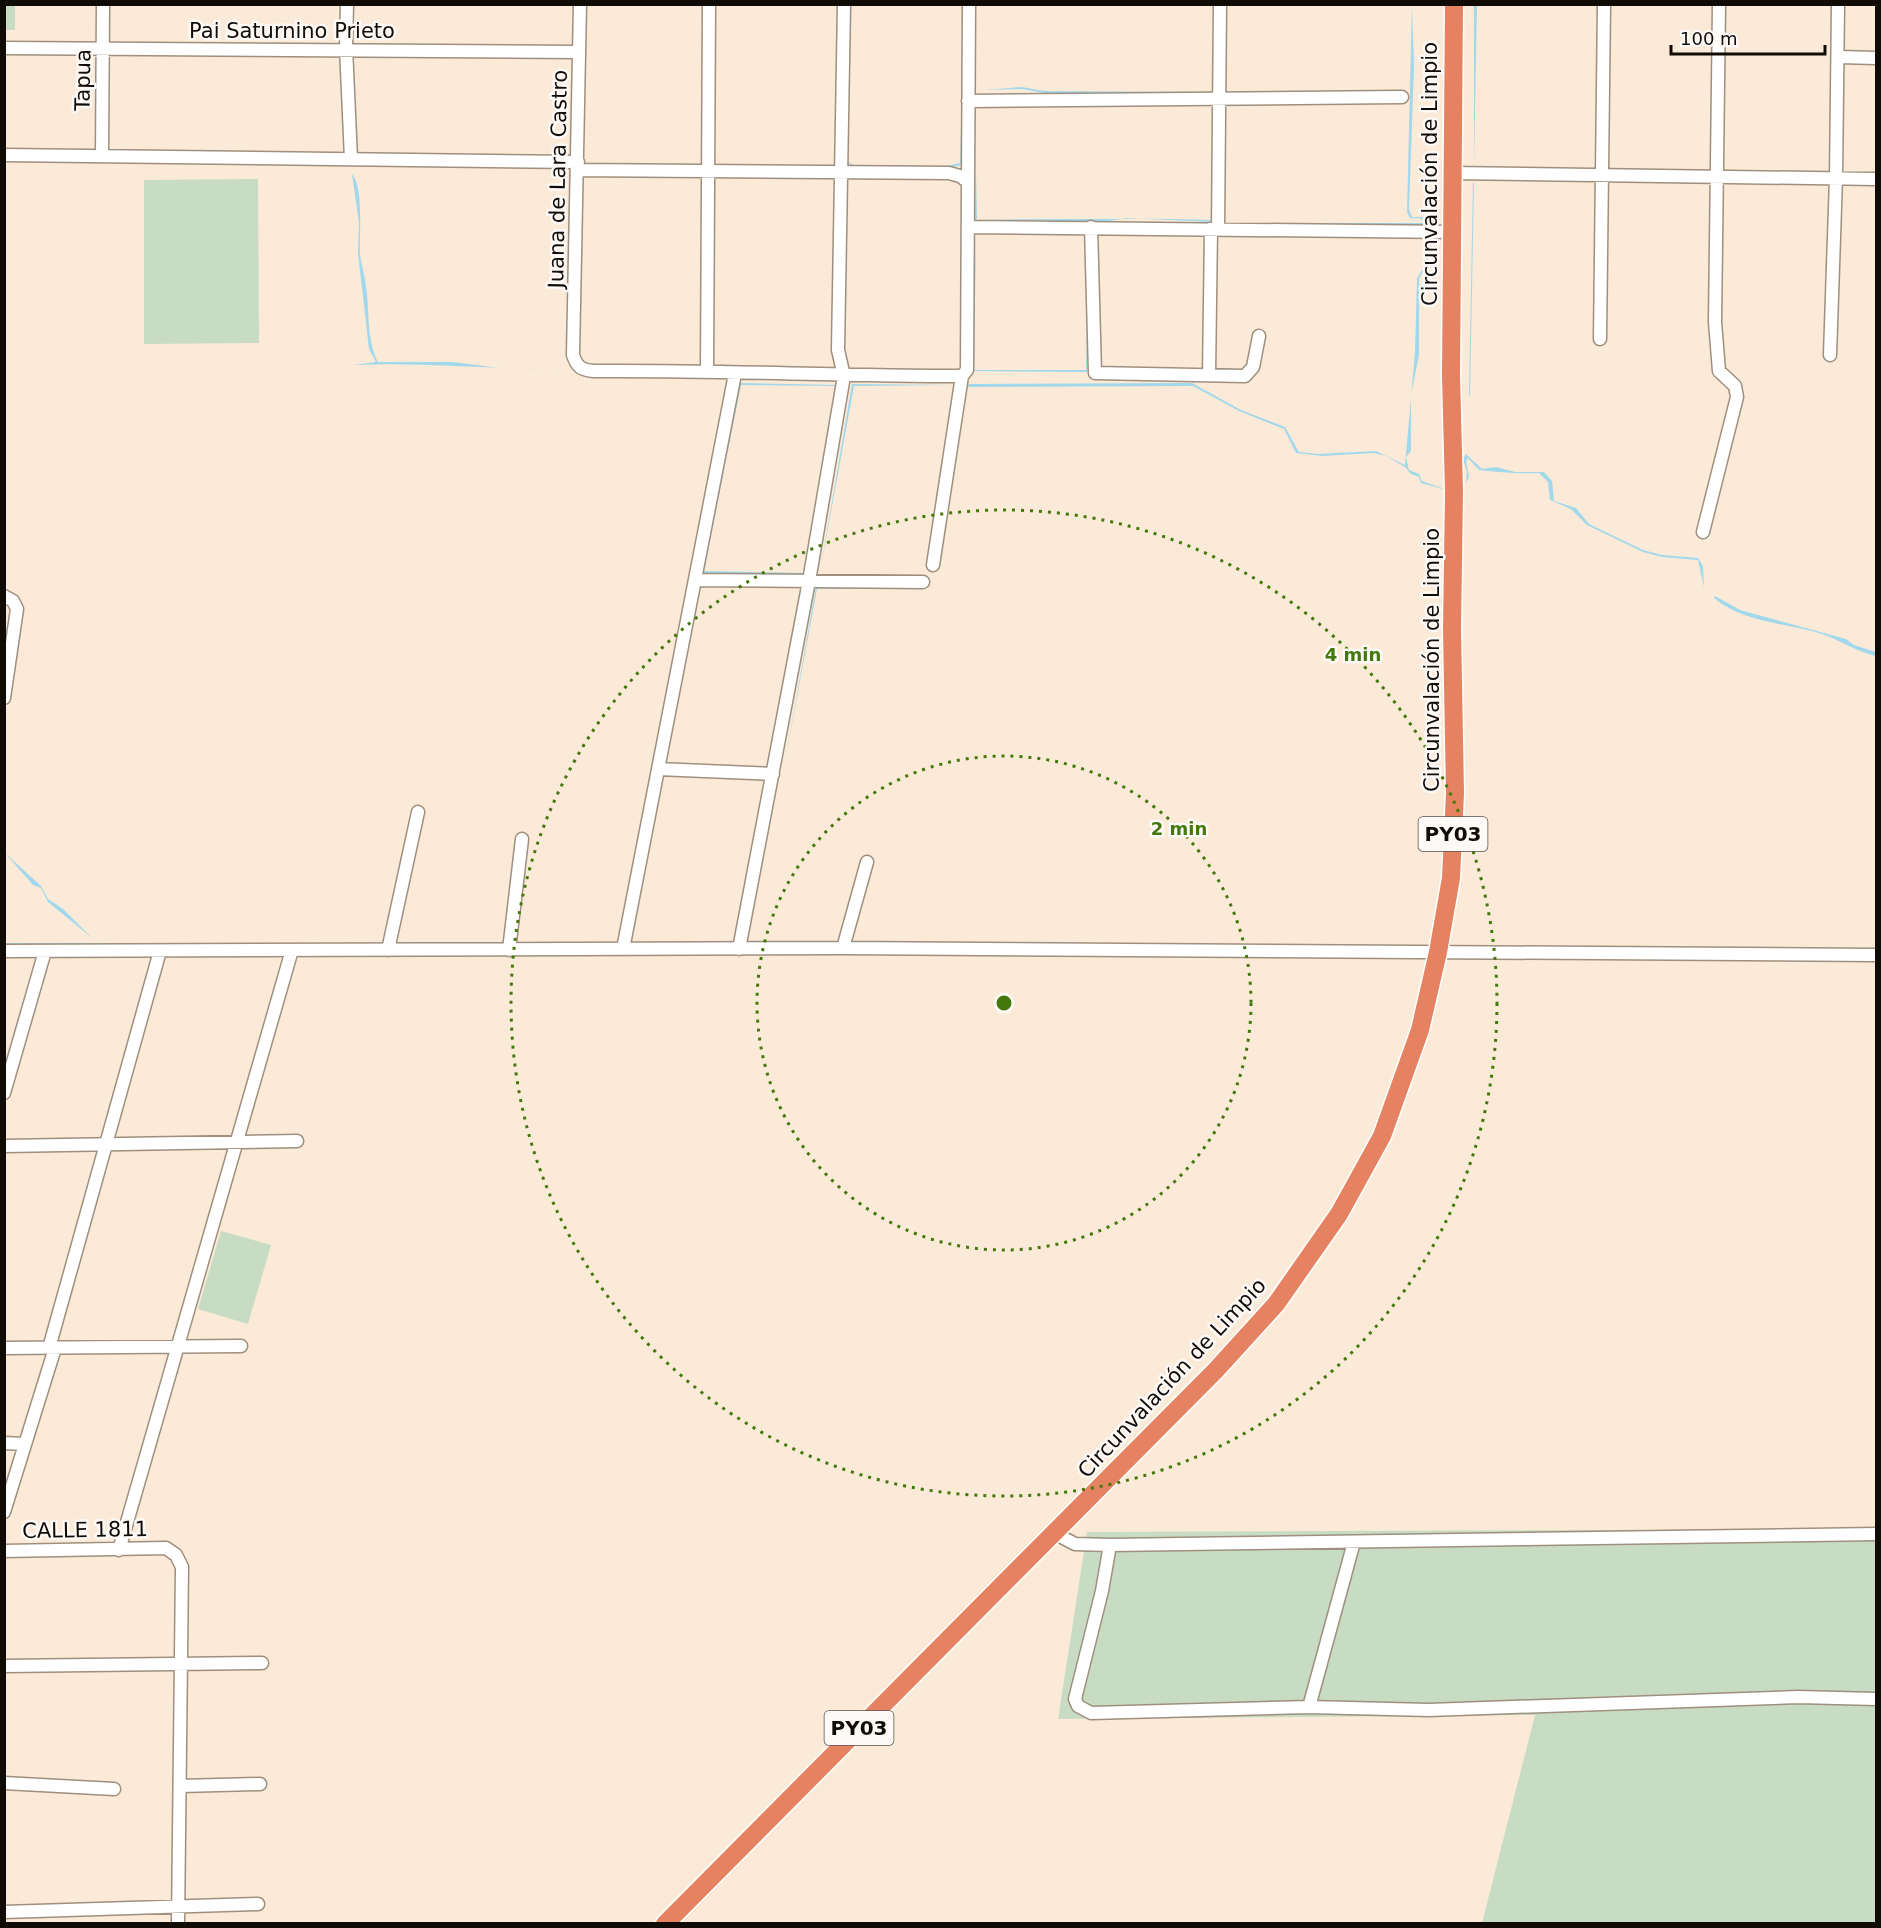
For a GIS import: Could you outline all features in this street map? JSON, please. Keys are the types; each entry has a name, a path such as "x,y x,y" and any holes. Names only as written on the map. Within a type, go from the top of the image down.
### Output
{"highway":[{"name":"Circunvalación de Limpio","path":"665,1923 1216,1370 1276,1305 1339,1214 1382,1136 1420,1030 1438,952 1451,878 1455,793 1452,628 1454,492 1451,375 1454,232 1451,172 1454,4"}],"street":[{"name":"Tapua","path":"102,156 103,4"},
{"path":"347,4 346,51 351,159"},
{"name":"Juana de Lara Castro","path":"580,4 573,355 576,365 584,370 707,370"},
{"path":"709,4 707,370 735,374 962,376"},
{"path":"739,949 809,581 844,376 838,350 844,4"},
{"path":"933,565 962,376 967,370 969,4"},
{"path":"1209,375 1220,4"},
{"path":"1600,339 1604,4"},
{"path":"1703,532 1737,397 1735,386 1719,371 1716,345 1719,4"},
{"path":"1830,355 1839,57 1838,4"},
{"name":"Pai Saturnino Prieto","path":"4,48 579,52"},
{"path":"1839,57 1876,58"},
{"path":"968,101 1402,97"},
{"path":"4,155 351,159 709,171 949,173 960,176 968,182"},
{"path":"1451,172 1876,179"},
{"path":"968,227 1454,232"},
{"path":"1092,227 1095,374 1248,375 1253,367 1259,336"},
{"path":"623,949 735,374"},
{"path":"695,580 923,582"},
{"path":"4,596 13,601 17,609 4,698"},
{"path":"658,769 773,774"},
{"path":"388,950 418,812"},
{"path":"509,950 522,839"},
{"path":"843,948 867,862"},
{"path":"4,951 843,948 1876,956"},
{"path":"119,1550 292,950"},
{"path":"4,1093 45,951"},
{"path":"4,1512 52,1348 160,951"},
{"path":"4,1146 297,1141"},
{"path":"4,1348 241,1346"},
{"path":"4,1443 25,1444"},
{"path":"1054,1533 1075,1544 1110,1545 1876,1534"},
{"path":"1309,1707 1354,1542"},
{"path":"1110,1545 1102,1590 1075,1699 1078,1706 1091,1713 1309,1707 1429,1710 1798,1697 1876,1699"},
{"name":"CALLE 1811","path":"4,1551 166,1548 177,1555 182,1567 179,1664"},
{"path":"4,1666 262,1663"},
{"path":"178,1923 179,1664"},
{"path":"4,1783 114,1789"},
{"path":"180,1786 260,1784"},
{"path":"4,1912 258,1904"}],"green space":[{"path":"5,4 15,5 15,30 5,30"},
{"path":"258,179 259,343 144,344 144,180"},
{"path":"221,1231 271,1245 248,1324 198,1309"},
{"path":"1876,1529 1876,1923 1482,1923 1535,1715 1058,1719 1087,1532"}],"water":[{"path":"1477,4 1474,169 1474,5"},
{"path":"964,5 962,165 953,167 852,166 847,161 854,165 947,166 960,163"},
{"path":"1412,5 1414,65 1409,210 1412,217 1424,217 1426,225 1224,223 1424,223 1420,218 1410,218 1407,212"},
{"path":"1022,87 1044,91 1212,92 1044,93 1022,89 985,90"},
{"path":"1213,159 1212,222 1142,219 1211,220"},
{"path":"352,174 356,180 360,200 360,254 367,296 370,335 378,362 453,362 497,368 406,364 353,365 376,362 369,349 358,253 359,223"},
{"path":"976,175 977,219 1123,219 1103,222 975,219"},
{"path":"1474,183 1470,396 1469,395"},
{"path":"976,234 974,370 1086,370 1088,235 1087,372 972,371"},
{"path":"1428,240 1428,264 1419,278 1419,355 1411,393 1415,352 1417,278 1426,264 1425,241"},
{"path":"740,383 841,385 805,575 703,573","holes":["741,385 839,386 804,573 704,571"]},
{"path":"1192,383 1241,410 1285,427 1299,452 1318,454 1376,451 1405,465 1411,397 1411,451 1406,457 1409,470 1419,474 1422,481 1447,490 1421,483 1419,477 1411,474 1405,467 1386,456 1374,453 1322,456 1296,453 1284,429 1239,411 1193,386 968,387 969,384"},
{"path":"852,384 954,385 854,386 820,572"},
{"path":"1466,454 1482,469 1496,467 1515,472 1544,472 1552,481 1554,501 1576,508 1589,524 1643,550 1662,555 1698,558 1703,566 1704,587 1698,560 1662,557 1643,552 1587,525 1571,509 1550,500 1548,482 1539,473 1516,473 1479,470 1468,458 1466,461 1469,477 1466,483 1467,472 1463,459"},
{"path":"816,587 915,588 817,589 784,767"},
{"path":"1715,596 1740,610 1846,639 1854,645 1876,652 1876,656 1825,635 1752,618 1726,606 1714,598"},
{"path":"5,853 41,886 48,899 63,909 92,938 48,902 41,888 33,885"},
{"path":"5,943 367,943 367,944 5,945"}]}
